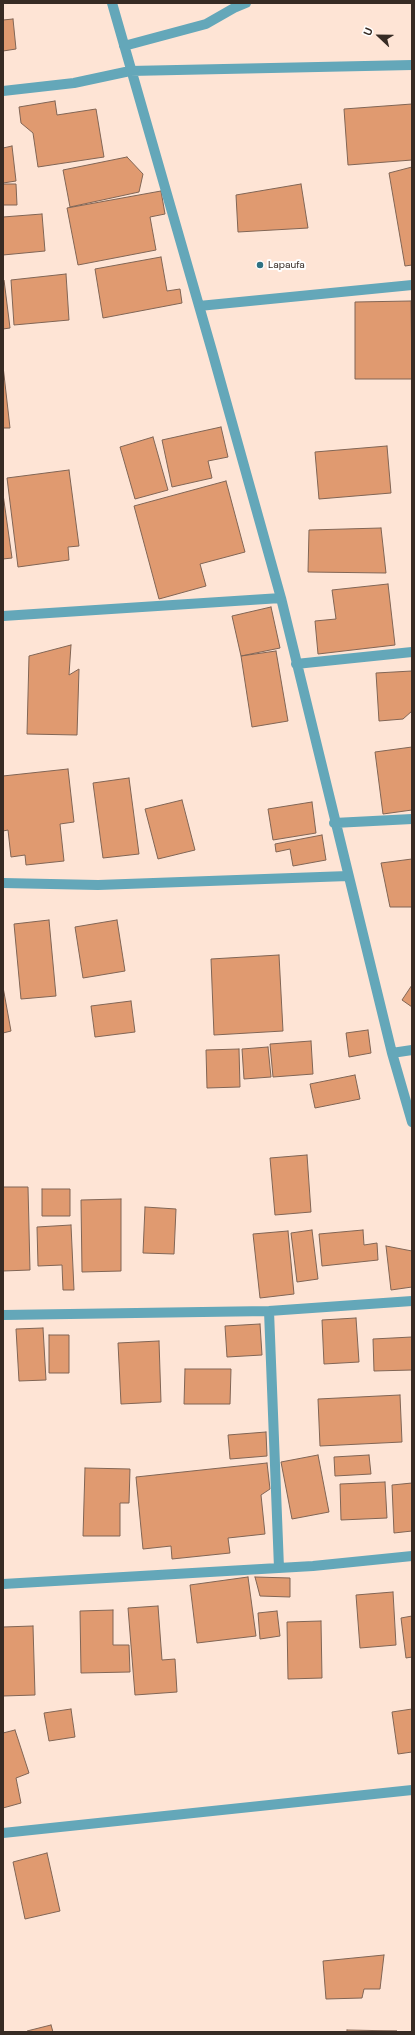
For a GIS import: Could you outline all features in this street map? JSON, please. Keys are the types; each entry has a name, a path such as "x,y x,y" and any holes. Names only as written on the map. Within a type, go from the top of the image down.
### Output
{"street":[{"path":"112,3 130,71 199,306 281,598 334,823 392,1053 412,1122"},
{"path":"124,46 206,24 246,3"},
{"path":"3,92 74,83 130,71 412,65"},
{"path":"199,306 412,285"},
{"path":"3,616 281,598"},
{"path":"296,664 412,652"},
{"path":"334,823 412,819"},
{"path":"3,883 98,885 348,876"},
{"path":"392,1053 412,1050"},
{"path":"3,1315 269,1311 412,1301"},
{"path":"269,1311 279,1568"},
{"path":"3,1584 279,1568 412,1556"},
{"path":"3,1833 412,1790"}],"building":[{"path":"13,19 16,49 3,51 3,20"},
{"path":"55,101 57,115 96,109 104,157 38,167 33,133 21,123 19,107"},
{"path":"412,104 412,160 348,165 344,109"},
{"path":"12,146 16,181 3,183 3,148"},
{"path":"127,157 143,174 139,192 70,207 63,170"},
{"path":"412,167 412,265 405,266 389,173"},
{"path":"3,184 16,184 17,205 3,205"},
{"path":"301,184 308,228 238,232 236,195"},
{"path":"161,191 165,214 150,217 156,250 78,265 67,208"},
{"path":"42,214 45,251 3,255 3,217"},
{"path":"161,257 167,291 180,289 182,303 103,318 95,269"},
{"path":"66,274 69,320 14,325 11,280"},
{"path":"3,280 10,328 3,329"},
{"path":"411,301 412,379 355,379 355,302"},
{"path":"3,366 10,428 3,428"},
{"path":"221,427 228,457 208,461 212,478 172,487 162,440"},
{"path":"153,437 168,490 135,499 120,447"},
{"path":"387,446 391,493 319,499 315,452"},
{"path":"69,470 79,546 68,547 69,560 18,567 7,478"},
{"path":"226,481 245,552 200,564 206,586 159,599 134,506"},
{"path":"3,494 12,558 3,559"},
{"path":"381,528 386,573 308,572 309,530"},
{"path":"388,584 395,645 318,654 315,621 336,619 332,590"},
{"path":"271,607 280,648 241,656 232,616"},
{"path":"71,645 69,675 79,669 77,735 27,734 29,656"},
{"path":"276,651 288,721 252,727 241,656"},
{"path":"412,671 412,711 403,719 379,721 376,673"},
{"path":"412,747 412,810 383,814 375,752"},
{"path":"68,769 74,822 60,824 64,861 26,865 25,855 11,857 8,830 3,831 3,776"},
{"path":"129,778 139,854 103,858 93,783"},
{"path":"182,800 195,850 158,859 145,809"},
{"path":"312,802 316,833 273,840 268,809"},
{"path":"322,835 326,860 293,866 290,849 276,852 275,844"},
{"path":"412,859 412,907 390,907 381,863"},
{"path":"49,920 56,996 21,999 14,924"},
{"path":"117,920 125,971 83,978 75,927"},
{"path":"279,955 283,1031 214,1035 211,959"},
{"path":"412,985 412,1007 402,1000"},
{"path":"3,987 11,1031 3,1033"},
{"path":"131,1001 135,1032 95,1037 91,1006"},
{"path":"368,1030 371,1053 349,1057 346,1033"},
{"path":"311,1041 313,1074 273,1077 270,1044"},
{"path":"268,1047 271,1077 244,1079 242,1049"},
{"path":"239,1049 240,1087 207,1088 206,1050"},
{"path":"355,1075 360,1099 315,1108 310,1084"},
{"path":"307,1155 311,1212 275,1215 270,1158"},
{"path":"3,1187 28,1187 30,1270 3,1271"},
{"path":"42,1189 70,1189 70,1216 42,1216"},
{"path":"121,1199 121,1271 82,1272 81,1200"},
{"path":"145,1207 176,1209 174,1254 143,1253"},
{"path":"71,1225 74,1290 63,1290 62,1265 38,1266 37,1227"},
{"path":"312,1230 318,1279 297,1282 291,1233"},
{"path":"363,1230 364,1245 377,1243 378,1260 322,1266 319,1234"},
{"path":"288,1231 294,1294 260,1298 253,1234"},
{"path":"386,1246 412,1251 412,1287 391,1290"},
{"path":"356,1318 359,1362 324,1364 322,1320"},
{"path":"260,1324 262,1355 227,1357 225,1326"},
{"path":"43,1328 46,1380 19,1381 16,1329"},
{"path":"49,1335 69,1335 69,1373 49,1373"},
{"path":"412,1337 412,1370 374,1371 373,1339"},
{"path":"159,1341 161,1402 121,1404 118,1343"},
{"path":"185,1369 231,1369 230,1404 184,1404"},
{"path":"400,1395 402,1442 320,1446 318,1399"},
{"path":"266,1432 267,1456 230,1459 228,1435"},
{"path":"318,1455 329,1512 292,1519 281,1462"},
{"path":"369,1455 371,1474 335,1476 334,1457"},
{"path":"267,1463 270,1489 261,1495 265,1534 228,1538 230,1553 172,1559 171,1546 143,1549 136,1477"},
{"path":"85,1468 130,1469 129,1503 120,1503 120,1536 83,1536"},
{"path":"385,1482 387,1518 341,1520 340,1484"},
{"path":"412,1483 412,1531 394,1533 392,1485"},
{"path":"248,1577 256,1636 197,1643 190,1585"},
{"path":"255,1577 290,1578 290,1597 260,1596"},
{"path":"393,1592 396,1645 360,1648 356,1595"},
{"path":"158,1606 162,1660 175,1659 177,1692 135,1695 128,1608"},
{"path":"113,1610 113,1645 129,1645 130,1672 81,1673 80,1611"},
{"path":"277,1611 280,1636 260,1639 258,1613"},
{"path":"412,1616 412,1657 406,1658 401,1618"},
{"path":"321,1621 322,1678 288,1679 287,1622"},
{"path":"33,1626 35,1695 3,1696 3,1627"},
{"path":"71,1709 75,1737 49,1741 44,1713"},
{"path":"412,1709 412,1752 398,1754 392,1712"},
{"path":"15,1730 29,1773 16,1778 21,1803 3,1808 3,1733"},
{"path":"47,1853 60,1911 25,1919 13,1862"},
{"path":"384,1955 380,1989 364,1989 362,1998 326,1999 323,1961"},
{"path":"51,2025 53,2032 27,2031"},
{"path":"347,2030 397,2031 347,2032"}],"place":[{"name":"Lapaufa","path":"260,265"}]}
